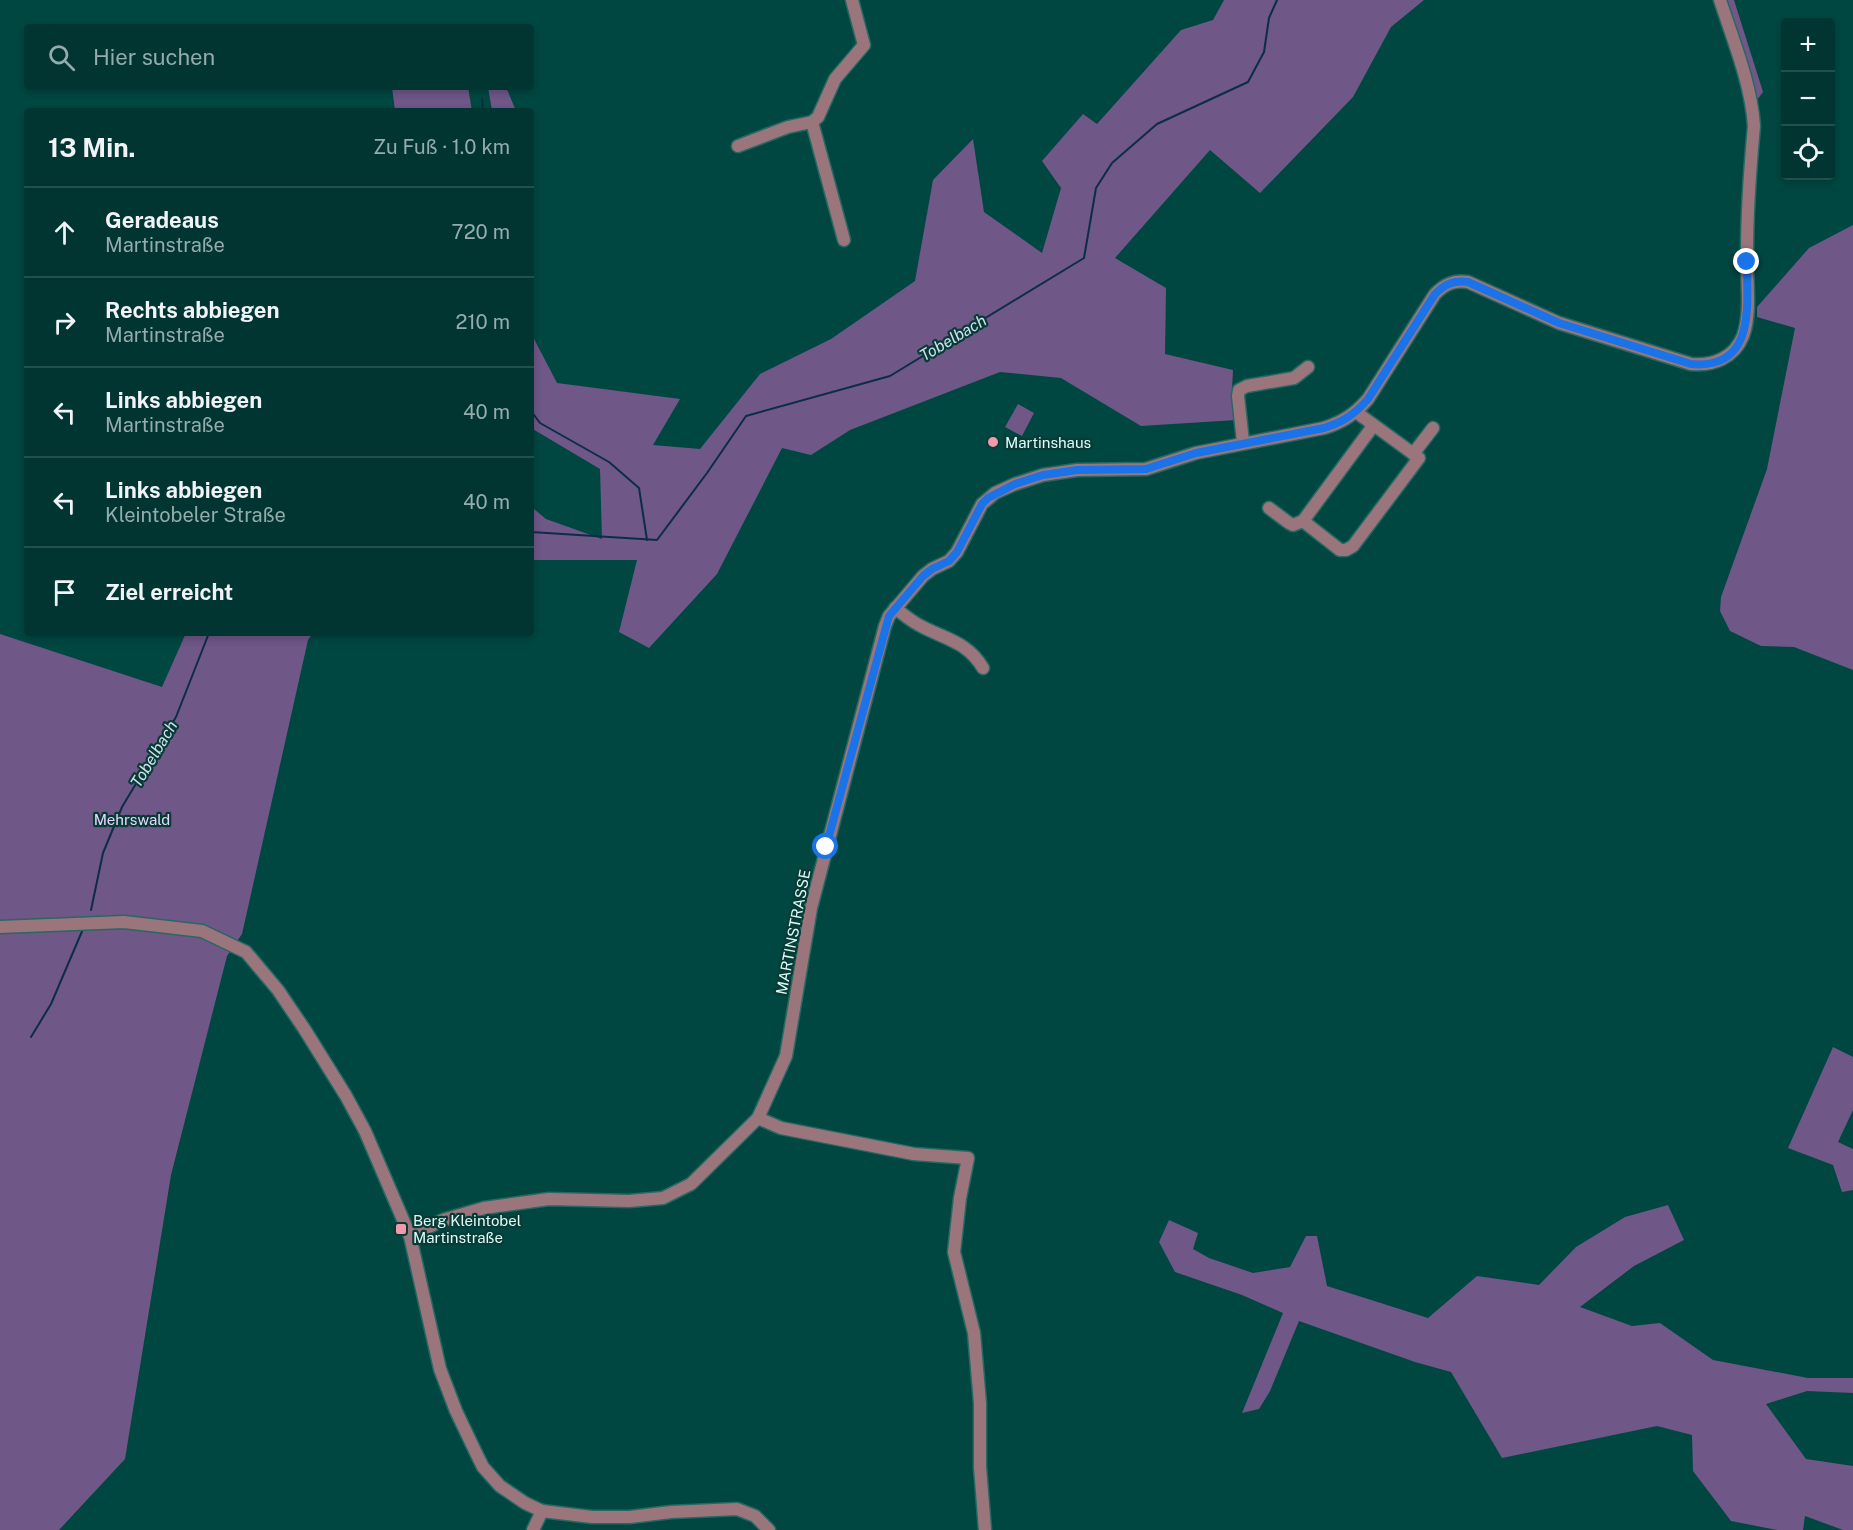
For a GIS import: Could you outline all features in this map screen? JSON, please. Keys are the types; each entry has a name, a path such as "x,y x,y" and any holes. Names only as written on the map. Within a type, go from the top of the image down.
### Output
{"street":[{"path":"738,146 788,127 812,122 818,117 835,79 864,45 852,0"},
{"name":"MARTINSTRASSE","path":"410,1236 443,1220 484,1208 549,1199 629,1201 663,1198 691,1184 758,1118 786,1056 811,908 885,626 889,616 927,572 949,561 957,552 982,504 995,493 1043,475 1077,470 1146,469 1196,453 1340,423 1356,412 1368,399 1435,294 1455,281 1468,282 1559,323 1691,364 1703,365 1726,358 1738,346 1747,319 1747,218 1754,126 1753,112 1720,0"},
{"path":"812,122 843,240"},
{"path":"1243,442 1239,390 1247,386 1294,378 1308,367"},
{"path":"1303,522 1340,550 1346,550 1353,546 1419,458 1356,412"},
{"path":"1269,508 1293,525 1303,522 1373,426"},
{"path":"1413,454 1433,428"},
{"path":"896,608 918,625 952,639 971,652 983,668"},
{"path":"0,927 124,922 202,931 246,952 278,990 346,1096 365,1131 410,1236 440,1369 483,1467 500,1486 525,1503 542,1511 592,1517 630,1517 671,1512 737,1509 755,1516 769,1530"},
{"path":"758,1118 781,1128 903,1151 968,1158 960,1198 954,1252 974,1333 980,1403 980,1467 985,1530"},
{"path":"533,1530 542,1511"}],"green space":[{"path":"1224,0 1424,0 1391,27 1353,97 1260,193 1210,150 1115,258 1166,288 1165,354 1233,370 1232,388 1236,420 1141,426 1061,378 1000,372 850,430 811,455 782,448 717,574 649,648 619,632 637,560 534,560 534,509 546,519 602,539 600,469 534,430 534,339 557,383 680,399 653,445 700,449 760,374 831,339 915,281 933,180 973,139 984,212 1042,253 1061,188 1042,161 1083,114 1097,124 1181,30 1213,20"},
{"path":"1726,0 1734,0 1763,92 1757,100"},
{"path":"392,90 468,90 472,108 395,108"},
{"path":"488,90 507,90 515,108 492,108"},
{"path":"1853,225 1853,670 1794,647 1761,646 1730,631 1720,611 1721,597 1767,469 1795,328 1757,317 1757,307 1809,248"},
{"path":"1018,404 1034,413 1022,436 1005,427"},
{"name":"Mehrswald","path":"0,634 162,687 185,636 311,636 308,640 242,934 227,956 171,1175 125,1459 59,1530 0,1530"},
{"path":"1833,1047 1853,1057 1853,1110 1838,1142 1853,1149 1853,1190 1842,1192 1833,1165 1788,1148"},
{"path":"1668,1205 1684,1240 1634,1266 1580,1307 1632,1326 1660,1323 1713,1360 1808,1378 1853,1378 1853,1393 1807,1391 1766,1404 1806,1459 1853,1466 1853,1530 1843,1530 1805,1516 1803,1530 1777,1530 1731,1521 1693,1471 1692,1435 1657,1426 1502,1458 1451,1372 1415,1362 1299,1321 1270,1391 1259,1409 1242,1413 1283,1313 1242,1295 1175,1272 1159,1242 1169,1220 1198,1233 1193,1249 1209,1258 1253,1273 1290,1267 1306,1236 1317,1236 1327,1286 1428,1318 1477,1276 1539,1285 1576,1247 1625,1217"}],"waterway":[{"name":"Tobelbach","path":"534,532 657,540 746,416 890,376 1084,258 1096,188 1112,163 1157,124 1248,82 1264,52 1269,18 1277,0"},
{"path":"482,99 483,108"},
{"path":"534,415 540,423 609,462 639,488 647,540"},
{"name":"Tobelbach","path":"91,910 103,853 122,807 176,717 208,636"},
{"name":"Tobelbach","path":"31,1037 51,1004 83,929"}],"place":[{"name":"Martinshaus","path":"993,442"},
{"name":"Berg Kleintobel Martinstraße","path":"401,1229"}],"route":[{"path":"826,847 889,616 923,576 949,561 957,552 982,504 995,493 1043,475 1077,470 1146,469 1196,453 1340,423 1356,412 1368,399 1435,294 1455,281 1468,282 1559,323 1691,364 1714,363 1726,358 1738,346 1743,336 1747,319 1747,262"}]}
